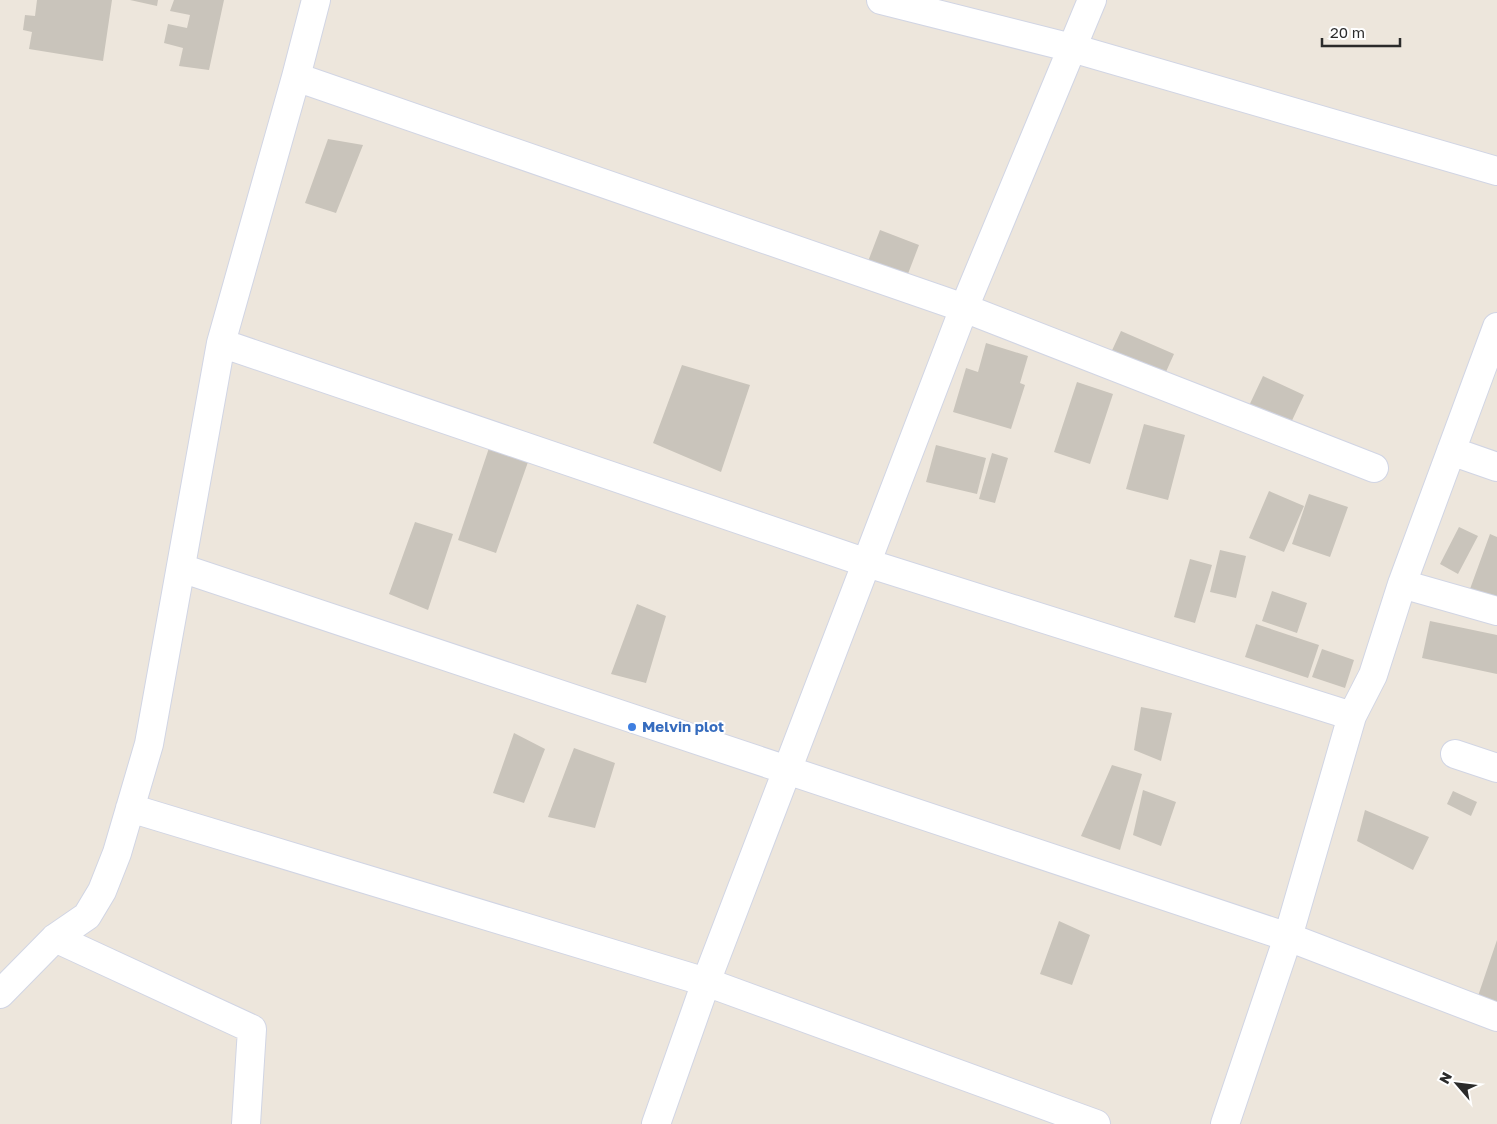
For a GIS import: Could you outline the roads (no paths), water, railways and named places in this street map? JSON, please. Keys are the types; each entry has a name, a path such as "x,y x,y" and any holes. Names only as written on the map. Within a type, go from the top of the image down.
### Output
{"street":[{"path":"0,994 55,938 87,916 102,891 116,853 149,744 221,343 316,0"},
{"path":"881,0 1072,48 1497,171"},
{"path":"656,1124 706,982 964,308 1092,0"},
{"path":"296,76 964,308 1374,468"},
{"path":"1225,1124 1288,937 1352,716 1373,675 1402,584 1497,327"},
{"path":"221,343 867,563 1352,716"},
{"path":"1451,450 1497,467"},
{"path":"181,568 1288,937 1497,1017"},
{"path":"1402,584 1497,611"},
{"path":"1455,754 1497,768"},
{"path":"130,808 706,982 1096,1124"},
{"path":"55,938 252,1029 246,1124"}],"place":[{"name":"Melvin plot","path":"632,727"}]}
